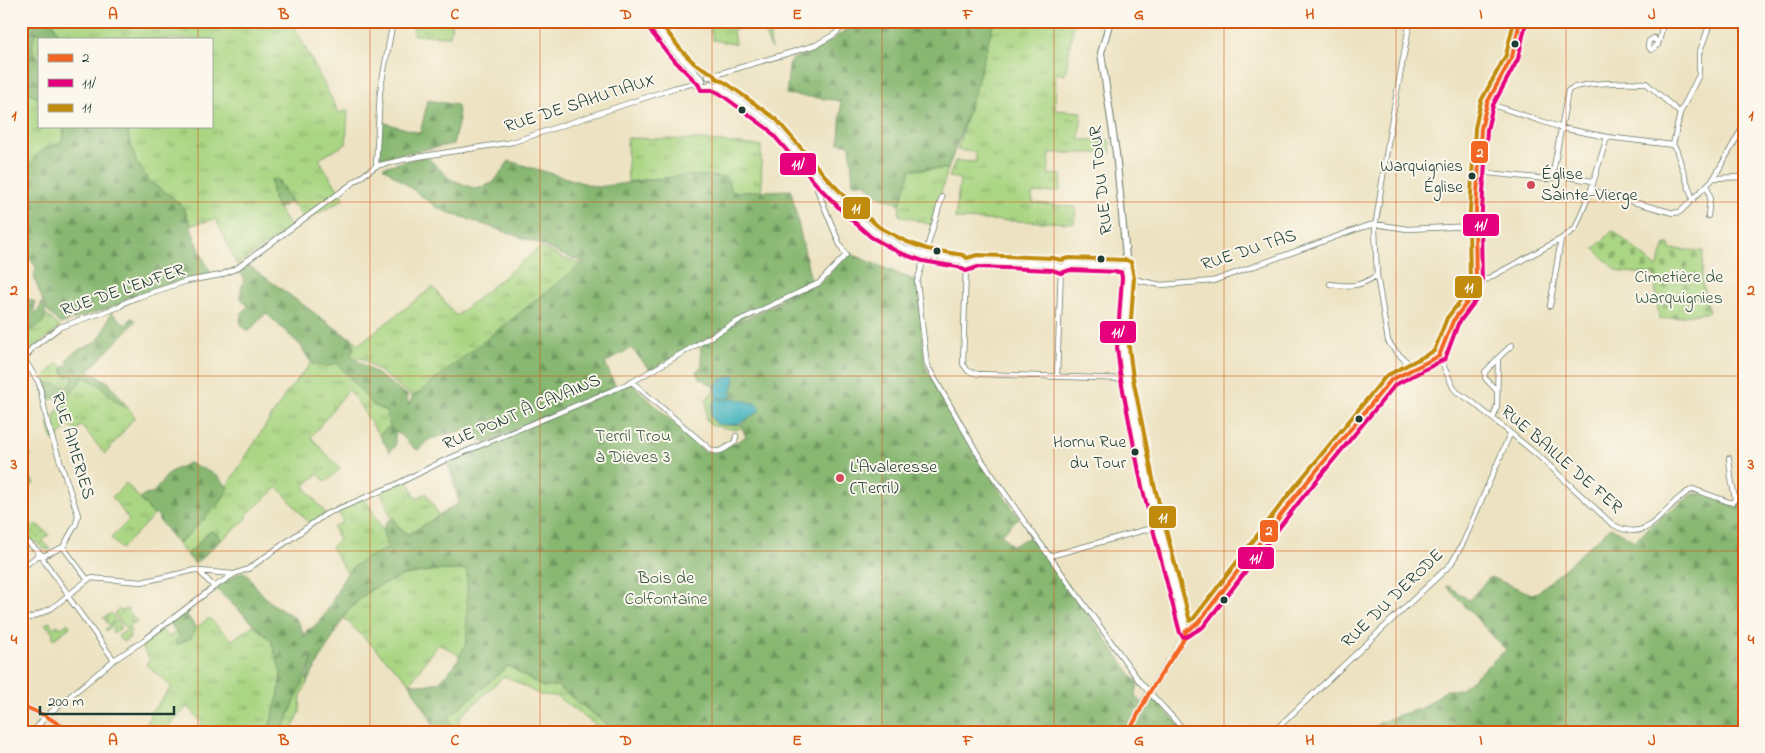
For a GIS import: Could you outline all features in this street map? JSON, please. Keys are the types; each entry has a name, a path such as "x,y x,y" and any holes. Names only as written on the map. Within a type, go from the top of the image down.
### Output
{"street":[{"path":"376,166 380,92 393,21"},
{"path":"651,21 675,52 696,72 772,124 821,181 849,210 875,232 896,244 925,255 961,262 966,265"},
{"path":"707,81 816,45 835,34 848,21"},
{"name":"RUE DU TOUR","path":"1110,21 1101,53 1116,153 1128,278 1124,347 1127,379 1148,485 1186,631"},
{"path":"1410,21 1375,226 1377,275 1388,341 1396,352 1414,368"},
{"path":"1129,732 1149,693 1184,639 1186,631 1198,622 1294,498 1391,380 1439,356 1453,321 1471,297 1476,285 1475,226 1481,129 1488,103 1512,57 1520,21"},
{"path":"1658,44 1663,21"},
{"path":"1693,200 1673,145 1680,113 1699,75 1699,54 1709,26"},
{"path":"693,84 696,72"},
{"path":"719,76 723,89"},
{"name":"RUE DE SAHUTIAUX","path":"376,166 411,158 513,142 674,88 693,84 697,87 707,81"},
{"path":"1552,178 1570,88 1608,83 1646,83 1680,113"},
{"path":"1488,103 1562,128 1607,137 1673,145"},
{"path":"1591,190 1673,213 1680,212 1714,178 1744,125"},
{"path":"1476,285 1561,239 1575,229 1591,190 1607,137"},
{"name":"RUE DE L'ENFER","path":"23,362 32,348 66,324 119,307 138,297 187,281 215,277 237,268 376,166"},
{"path":"1478,172 1552,178 1561,176 1593,181"},
{"path":"1714,178 1744,177"},
{"name":"RUE PONT À CAVAINS","path":"33,732 46,716 114,660 150,636 214,587 234,574 248,569 326,514 395,486 447,459 632,382 757,311 819,283 846,255 817,189 821,181"},
{"path":"1706,186 1710,197 1708,216"},
{"path":"942,197 917,282 927,365 979,456 1149,693 1186,732"},
{"path":"1375,226 1407,229 1475,226"},
{"name":"RUE DU TAS","path":"1128,278 1161,285 1213,281 1363,227 1375,226"},
{"path":"1550,306 1561,239"},
{"path":"966,265 977,261 1053,264 1061,267 1069,264 1126,266"},
{"path":"966,265 964,368 972,374 1127,379"},
{"path":"1057,377 1061,267"},
{"path":"1330,284 1354,286 1368,282 1377,275"},
{"path":"1497,391 1484,375 1512,345"},
{"name":"RUE AIMERIES","path":"21,354 23,362 39,383 48,425 78,514 76,524 63,547"},
{"name":"RUE BAILLE DE FER","path":"1439,356 1457,392 1541,458 1612,524 1628,532 1636,532 1646,527 1693,489 1732,503 1735,500 1729,458"},
{"path":"1493,419 1497,406 1498,358"},
{"path":"632,382 711,450 720,452 735,442 736,436"},
{"name":"RUE DU DERODE","path":"1273,732 1451,564 1463,543 1510,434"},
{"path":"1050,556 1160,526"},
{"path":"21,536 43,556 44,561 114,660"},
{"path":"21,568 37,556 43,556 63,547 87,579"},
{"path":"87,579 98,578 142,582 189,570 234,574"},
{"path":"199,571 214,587"},
{"path":"21,620 44,612 85,583 87,579"},
{"path":"21,705 46,716 71,732"}],"green space":[{"path":"33,21 52,21 60,38 46,38 36,32 33,47 38,59 38,98 21,88 21,35 25,36"},
{"path":"52,21 260,21 262,28 294,21 295,28 339,113 348,110 346,144 319,159 344,199 305,221 278,180 271,180 273,199 290,228 237,265 216,219 191,225 183,207 151,183 136,162 127,128 212,128 212,38 60,38"},
{"path":"414,21 452,21 450,36 413,35"},
{"path":"705,21 769,21 771,49 761,23 733,30 735,44 713,40 710,27"},
{"path":"851,21 994,21 974,94 948,169 911,169 900,204 879,196 865,183 853,183 850,145 839,143 841,101 786,94 790,60 815,51 844,32"},
{"path":"994,21 1074,21 1065,75 1056,73 1055,110 1082,112 1079,140 1110,140 1111,153 1050,153 1048,174 1062,175 1060,191 1032,194 1033,203 1076,207 1074,223 955,219 960,179 949,177 955,161 976,162 975,152 957,150"},
{"path":"36,32 46,38 38,38 38,59 34,53"},
{"path":"21,88 38,98 38,128 64,128 64,134 60,142 42,151 21,171"},
{"path":"428,100 457,105 459,120 453,144 381,158 379,155 382,122 420,133"},
{"path":"64,128 127,128 136,162 151,183 183,207 203,258 212,275 185,279 125,299 118,305 60,324 47,311 34,278 36,267 27,256 23,244 26,239 21,219 20,204 25,184 21,183 21,171 46,148 60,143 64,134"},
{"path":"627,138 701,140 761,146 762,191 732,192 657,178 628,182"},
{"path":"426,156 450,179 476,189 493,183 509,161 597,187 687,175 726,177 732,192 791,190 812,286 759,309 650,370 631,348 605,363 616,387 486,442 479,439 471,428 430,439 418,450 401,435 393,431 386,411 374,406 337,363 329,366 315,365 310,361 301,346 266,313 248,332 244,329 240,319 248,306 241,298 244,279 240,271 248,265 352,340 354,347 351,356 407,395 408,405 412,398 584,262 560,254 537,243 439,209 383,167"},
{"path":"911,169 948,169 931,225 899,215 900,204"},
{"path":"271,180 278,180 293,205 288,203 279,209 273,199"},
{"name":"Cimetière de Warquignies","path":"1613,230 1657,268 1665,244 1670,244 1670,249 1703,251 1702,282 1709,312 1659,320 1654,274 1616,270 1594,249"},
{"path":"540,247 562,258 587,265 413,407 412,396 363,359 349,356 392,411 399,431 395,436 389,427 379,435 349,389 311,437 340,469 326,482 318,474 304,486 326,514 310,524 278,487 246,515 248,518 220,541 218,535 210,531 187,555 177,543 182,541 220,503 228,489 227,486 287,392 312,362 351,344 349,336 359,344 433,287 456,316"},
{"name":"Bois de Colfontaine","path":"849,253 918,282 925,366 977,457 1019,518 1001,534 1012,546 1032,536 1138,684 1135,697 1140,700 1142,705 1149,693 1186,732 617,732 557,686 543,687 508,666 449,717 452,732 434,732 433,725 410,683 423,685 439,682 455,665 467,642 467,570 437,570 404,575 370,590 348,610 309,679 307,679 313,658 282,732 268,732 279,694 281,672 271,640 214,587 241,572 246,573 269,601 295,618 304,637 307,630 315,626 327,611 347,573 365,559 388,548 383,531 388,521 393,518 402,532 409,534 459,503 451,471 447,463 448,460 631,383 705,452 711,451 715,453 746,437 741,425 758,410 756,405 730,399 734,379 713,386 698,377 696,372 702,365 700,344 737,323 821,282"},
{"path":"24,298 35,302 34,313 38,312 42,302 45,318 41,324 27,333 27,348 23,351 21,350 21,299"},
{"path":"111,312 126,325 132,317 136,321 88,371 108,382 126,405 124,406 115,401 101,386 84,377 65,401 63,398 46,399 43,386 49,383 70,387 73,376 67,377 64,374 63,368 69,363 67,361 69,357 97,341"},
{"path":"46,314 60,327 30,351 27,348 27,333 44,321"},
{"path":"60,364 63,367 63,373 67,376 73,375 73,379 68,387 47,383 45,377 55,365"},
{"path":"83,376 100,385 123,405 125,404 135,417 105,454 81,425 77,431 68,425 54,443 48,425 64,400"},
{"path":"718,382 733,398 732,400 716,399 713,421 727,426 742,424 743,426 737,430 710,425 706,419 707,403 705,401 713,392 714,384"},
{"path":"389,427 395,436 395,447 390,452 379,435"},
{"path":"30,453 31,456 27,459 31,468 27,470 34,484 21,491 21,455"},
{"path":"189,463 217,476 228,489 220,503 182,541 177,543 159,520 157,514 154,515 140,499 143,495 152,494 170,472"},
{"path":"408,479 416,499 426,493 439,516 409,534 403,531 395,522 381,491"},
{"path":"126,483 154,515 121,549 111,538 129,520 112,497"},
{"path":"1744,492 1744,732 1369,732 1379,723 1420,709 1447,690 1460,690 1506,650 1446,586 1469,600 1490,577 1532,594 1538,592 1611,527 1634,541 1657,520 1693,494 1703,493 1733,506"},
{"path":"365,498 383,531 388,548 353,567 348,574 331,547 339,540 333,527 343,522 337,509"},
{"path":"36,524 49,534 43,541 51,549 46,550 26,535 31,525 34,526"},
{"path":"210,531 218,535 220,541 195,564 187,555"},
{"path":"437,570 468,570 467,642 460,656 438,643 410,683 344,618 355,604 371,590 389,580 406,574"},
{"path":"119,609 121,611 127,609 137,622 134,624 130,619 132,622 130,623 131,626 129,628 131,631 129,634 131,637 123,642 118,636 127,630 114,613"},
{"path":"184,611 196,628 209,618 232,640 253,625 271,640 281,672 279,694 268,732 194,732 202,723 188,706 163,732 140,732 151,717 149,714 172,687 146,664 150,659 140,644 162,629 168,637 176,632 169,622"},
{"path":"184,611 196,628 191,638 177,645 175,641 180,637 169,622"},
{"path":"111,613 121,628 113,633 114,628 112,627 106,631 105,629 115,622 109,625 106,622 107,620 103,618"},
{"path":"50,622 53,628 58,625 61,628 68,623 70,627 54,639 52,635 54,634 45,624"},
{"path":"508,666 543,687 557,686 617,732 605,732 556,696 540,695 507,677 503,677 460,717 457,732 451,732 447,717"},
{"path":"305,675 309,679 301,695 300,712 291,732 282,732"}],"water":[{"path":"734,375 730,398 716,398 715,387 723,379"},
{"path":"733,398 757,404 760,410 740,423 730,425 717,424 710,415 712,404 716,399 731,400"}],"transit line":[{"name":"11","path":"659,21 681,50 695,64 712,73 716,78 726,83 776,119 853,205 879,227 905,241 927,249 963,255 967,258 977,255 1053,258 1061,260 1069,258 1126,260 1131,262 1134,278 1129,347 1133,378 1154,484 1190,621 1289,494 1386,376 1434,351 1447,318 1466,294 1470,284 1469,226 1475,128 1481,101 1506,55 1514,21"},
{"name":"2","path":"1439,356 1453,321 1471,297 1476,285 1475,226 1481,129 1487,103 1512,57 1520,21"},
{"name":"11/","path":"646,25 670,56 698,84 701,90 712,90 719,93 768,129 845,214 871,237 900,253 923,261 958,267 966,271 978,267 1052,270 1061,273 1070,270 1121,272 1117,347 1121,380 1142,487 1180,633 1186,637 1203,627 1299,502 1395,385 1445,359 1458,324 1476,300 1482,286 1481,226 1487,130 1493,105 1518,59 1526,22"},
{"name":"2","path":"1129,732 1149,693 1184,639 1186,631 1198,623 1294,498 1391,380 1439,356"},
{"name":"2","path":"21,705 46,716 71,732"}],"place":[{"name":"Warquignies Église","path":"1472,176"},
{"name":"Église Sainte-Vierge","path":"1531,185"},
{"name":"Hornu Rue du Tour","path":"1135,452"},
{"name":"L'Avaleresse (Terril)","path":"840,478"}],"park label":[{"name":"Terril Trou à Dièves 3","path":"633,447"}]}
